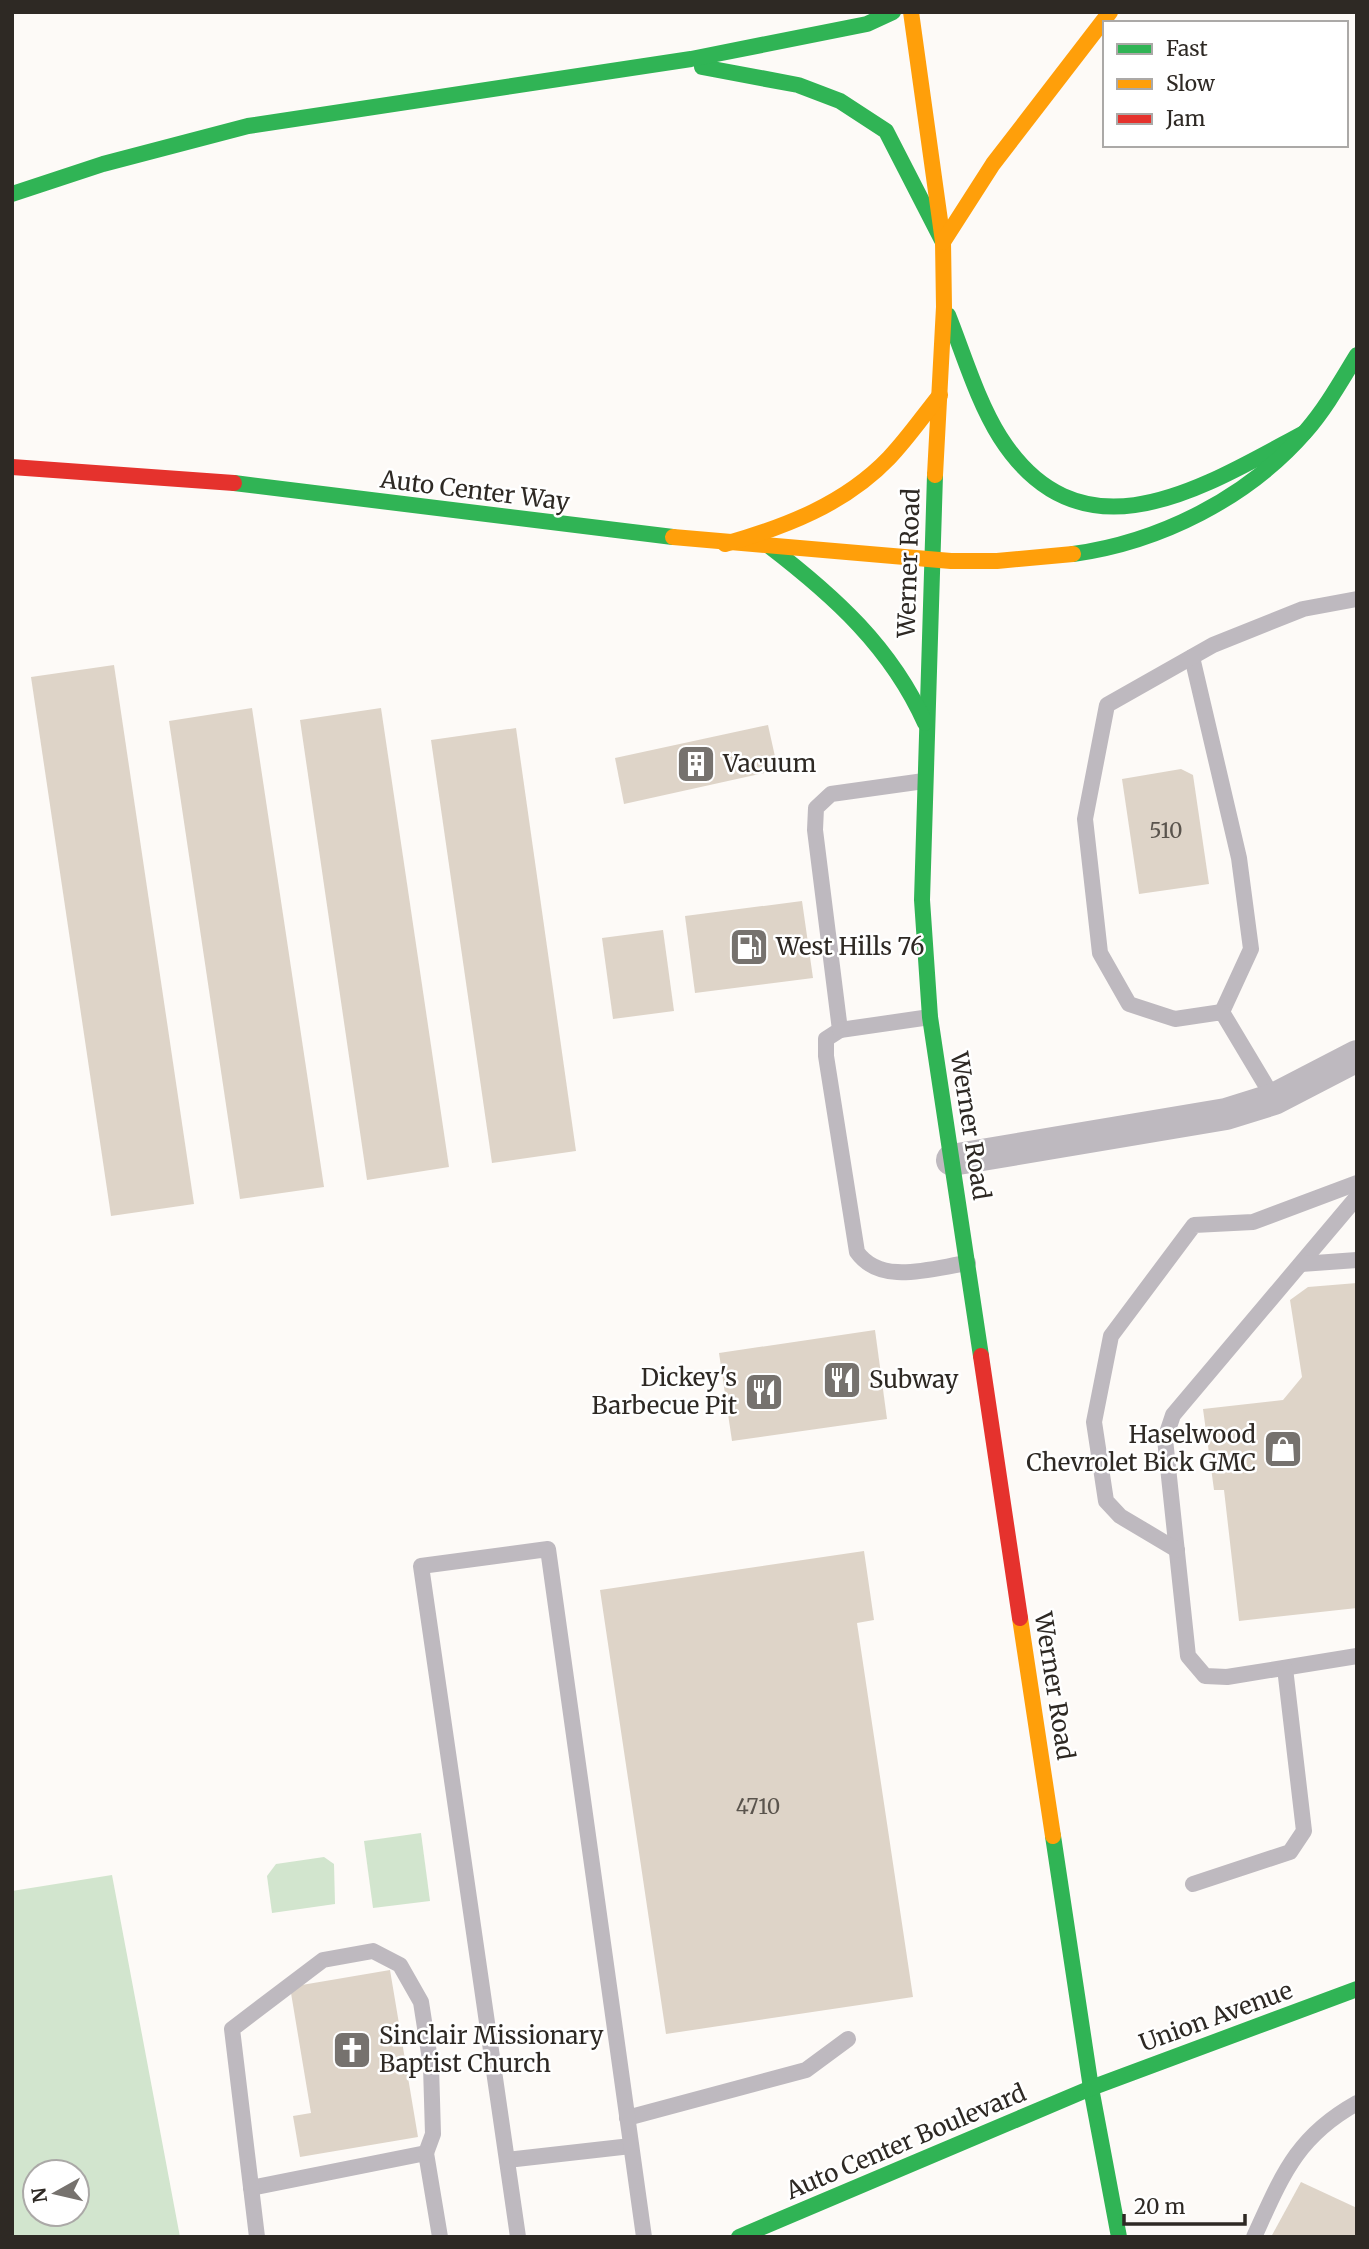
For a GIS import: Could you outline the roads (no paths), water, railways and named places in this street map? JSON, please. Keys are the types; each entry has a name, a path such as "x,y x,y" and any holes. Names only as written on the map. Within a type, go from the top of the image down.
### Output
{"main road":[{"path":"12,194 103,164 248,126 655,64 867,24 893,12"},
{"name":"Werner Road","path":"911,12 943,242 944,307 931,559 922,900 930,1017 1091,2088 1119,2237"},
{"path":"943,242 993,164 1103,21"},
{"path":"655,64 747,73 798,85 841,101 886,131 943,242"},
{"path":"944,307 990,421 1022,466 1053,491 1093,506 1129,508 1173,496 1236,469 1304,433 1357,355"},
{"path":"725,544 808,517 851,490 888,458 940,395"},
{"name":"Auto Center Way","path":"12,467 234,483 725,544 849,555 1023,561 1072,555 1129,542 1176,524 1216,503 1258,475 1304,433"},
{"path":"769,546 863,624 900,671 927,725"},
{"name":"Union Avenue","path":"1091,2088 1357,1989"},
{"name":"Auto Center Boulevard","path":"739,2237 1091,2088"}],"street":[{"path":"952,1160 1226,1114 1274,1099 1357,1056"}],"lane":[{"path":"1222,1012 1175,1019 1129,1004 1101,953 1085,819 1107,705 1213,645 1303,609 1357,600"},
{"path":"1192,657 1239,858 1251,949 1222,1012"},
{"path":"840,1030 816,831 816,808 831,794 924,781"},
{"path":"1222,1012 1274,1099"},
{"path":"930,1017 840,1030 826,1039 826,1056 857,1252 866,1264 882,1272 968,1264"},
{"path":"1177,1550 1120,1516 1106,1501 1094,1422 1111,1336 1194,1225 1254,1222 1357,1183"},
{"path":"1357,1197 1173,1415 1165,1439 1188,1656 1205,1676 1227,1677 1357,1656"},
{"path":"1301,1264 1357,1260"},
{"path":"518,2237 421,1566 548,1549 644,2237"},
{"path":"1193,1884 1290,1852 1304,1831 1286,1668"},
{"path":"257,2237 232,2029 323,1960 373,1951 400,1965 421,2002 431,2066 433,2134 426,2153 440,2237"},
{"path":"627,2118 806,2070 848,2039"},
{"path":"1254,2237 1282,2175 1326,2120 1357,2103"},
{"path":"507,2160 631,2146"},
{"path":"251,2188 426,2153"}],"place":[{"name":"Vacuum","path":"696,764"},
{"name":"West Hills 76","path":"749,947"},
{"name":"Subway","path":"842,1380"},
{"name":"Dickey's Barbecue Pit","path":"764,1392"},
{"name":"Haselwood Chevrolet Bick GMC","path":"1283,1449"},
{"name":"Sinclair Missionary Baptist Church","path":"352,2050"}]}
